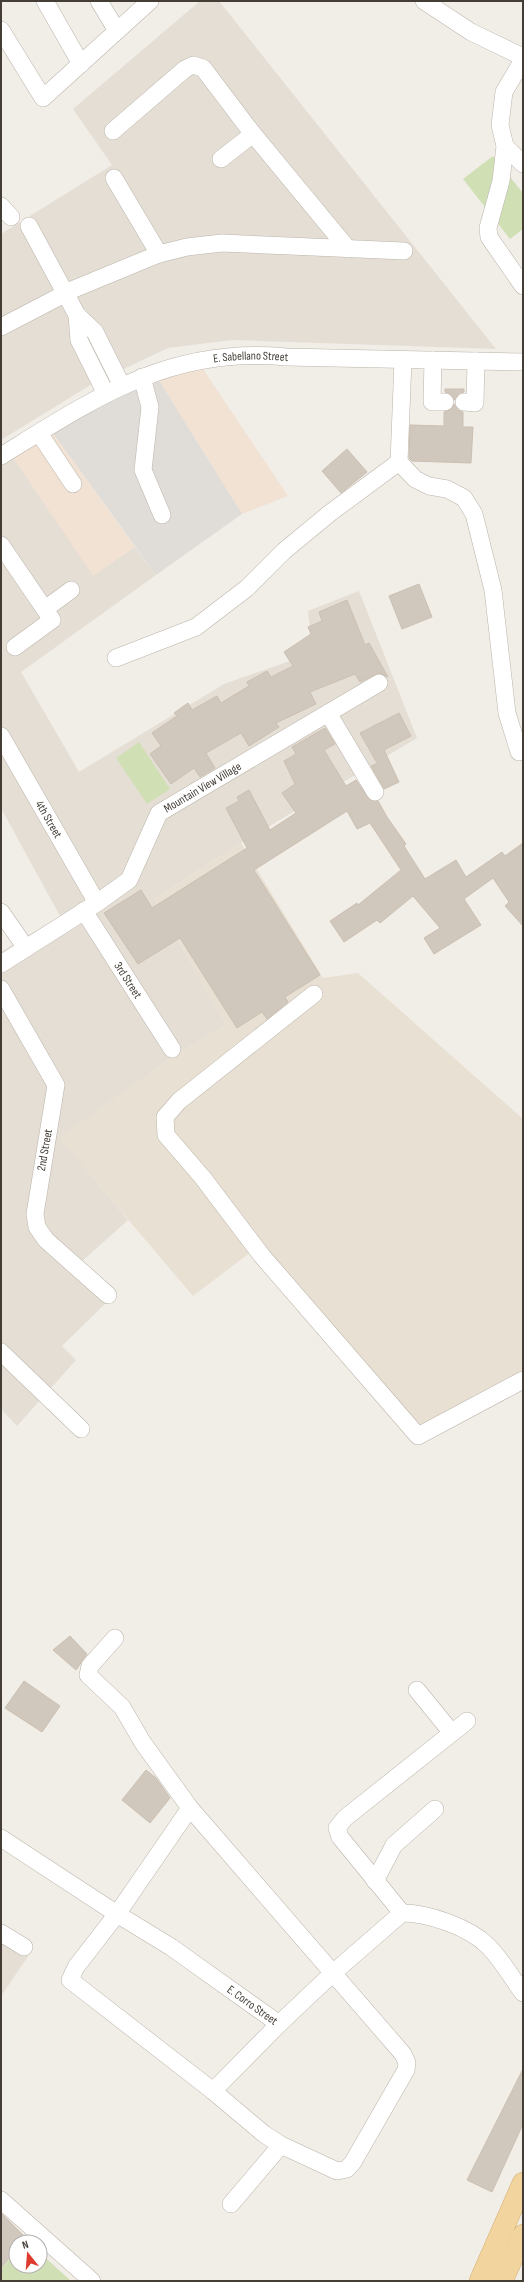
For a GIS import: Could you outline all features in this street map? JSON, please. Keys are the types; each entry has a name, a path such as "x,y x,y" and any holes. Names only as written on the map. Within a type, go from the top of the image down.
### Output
{"main road":[{"path":"480,2281 523,2184"},
{"path":"502,2281 523,2235"}],"street":[{"path":"45,1 81,64"},
{"path":"99,1 117,31"},
{"path":"1,30 43,98 150,1"},
{"path":"424,1 472,32 523,59 504,92 500,125 505,146 501,181 488,228 489,237 523,286"},
{"path":"113,131 185,69 194,65 203,68 253,134 348,249"},
{"path":"221,159 253,134"},
{"path":"505,146 523,164"},
{"path":"114,178 159,254"},
{"path":"29,226 77,315 95,332 122,386"},
{"path":"1,327 65,292 159,254 187,247 222,243 404,251"},
{"path":"77,315 79,340 106,394"},
{"name":"E. Sabellano Street","path":"1,456 122,386 142,377 186,363 212,358 258,355 286,363 403,360 523,362"},
{"path":"403,360 399,462 415,479 429,486 447,490 464,498 474,514 493,590 507,713 519,752"},
{"path":"433,360 432,402 445,402"},
{"path":"464,402 475,403 476,361"},
{"path":"142,377 150,407 143,470 162,514"},
{"path":"39,433 72,484"},
{"path":"116,658 196,627 247,588 284,551 330,513 399,462"},
{"path":"1,545 52,620 15,647"},
{"path":"45,609 71,590"},
{"name":"Mountain View Village","path":"1,964 91,907 129,880 159,814 379,683"},
{"path":"328,713 375,792"},
{"name":"4th Street","path":"1,736 91,907"},
{"name":"3rd Street","path":"91,907 172,1049"},
{"path":"1,912 26,948"},
{"name":"2nd Street","path":"1,990 56,1085 35,1214 37,1227 46,1240 108,1295"},
{"path":"314,994 179,1101 165,1116 166,1135 204,1178 262,1256 418,1436 523,1380"},
{"path":"1,1352 81,1429"},
{"path":"115,1638 90,1666 88,1675 122,1707 143,1742 190,1808 403,2054 407,2063 406,2070 353,2162 347,2169 337,2171 282,2145 264,2134 212,2091 70,1980 76,1967 117,1914 190,1808"},
{"path":"417,1690 452,1733"},
{"path":"467,1721 345,1818 338,1828 340,1837 402,1914 417,1913 458,1926 487,1945 523,1993"},
{"path":"374,1881 394,1845 435,1809"},
{"name":"E. Corro Street","path":"1,1838 117,1914 171,1946 279,2024 332,1973 402,1914"},
{"path":"1,1933 24,1947"},
{"path":"212,2091 279,2024"},
{"path":"231,2204 282,2145"},
{"path":"1,2200 92,2281"}],"shaded area":[{"path":"200,1 219,1 496,349 232,340 168,348 92,384 1,440 1,234 112,165 73,109"},
{"path":"201,366 288,496 242,514 158,379"},
{"path":"158,379 242,514 156,575 53,433 124,394"},
{"path":"53,433 135,547 93,576 13,457"},
{"path":"13,457 93,575 135,547 156,575 21,672 79,772 224,684 313,653 308,611 359,591 417,738 241,843 154,899 226,1025 175,1055 60,1138 128,1220 80,1263 112,1297 62,1346 76,1360 17,1426 1,1409 1,952 60,916 1,808 1,465"},
{"path":"241,843 323,978 358,973 523,1119 523,1378 417,1435 256,1248 193,1296 59,1138 175,1055 226,1025 154,899"},
{"path":"1,1930 33,1949 1,1996"}],"green space":[{"path":"493,156 523,193 523,229 510,239 463,179"},
{"path":"139,742 170,789 147,804 116,758"},
{"path":"48,2260 71,2281 1,2281 1,2269 8,2261 8,2274 48,2274"}],"building":[{"path":"445,389 464,389 464,392 459,393 454,400 450,394 445,392"},
{"path":"454,404 458,410 463,412 463,427 473,427 471,463 412,461 409,458 410,425 444,426 444,412 450,410"},
{"path":"347,449 367,472 341,493 322,471"},
{"path":"419,584 432,617 402,629 389,596"},
{"path":"347,600 365,645 369,643 388,677 379,673 360,682 355,674 310,692 316,704 276,723 279,727 249,746 241,733 206,753 215,768 200,777 194,768 171,784 150,754 161,746 152,733 177,716 174,713 188,703 192,710 217,696 221,703 249,686 247,682 267,671 271,677 293,666 284,652 311,634 308,627 322,621 319,612"},
{"path":"399,713 411,736 384,750 399,782 384,789 371,766 377,763 360,733"},
{"path":"325,728 335,744 324,750 346,786 356,780 370,800 378,801 406,844 404,846 425,879 456,860 466,877 502,852 505,856 523,843 523,926 505,906 509,902 493,878 464,899 481,925 434,954 424,938 440,928 413,896 380,923 377,920 344,942 330,921 357,903 358,905 401,870 370,823 357,829 347,811 254,870 320,975 285,997 288,1002 267,1019 262,1012 237,1028 180,938 138,964 104,913 141,890 152,908 247,848 226,808 239,801 237,797 249,790 270,830 296,813 282,793 295,784 284,761 296,754 292,747"},
{"path":"70,1636 87,1654 76,1670 53,1650"},
{"path":"24,1681 60,1706 42,1732 5,1708"},
{"path":"146,1770 156,1778 170,1798 150,1823 122,1800"},
{"path":"523,2069 523,2124 492,2192 467,2180"},
{"path":"1,2213 22,2234 8,2234 8,2260 1,2268"}]}
